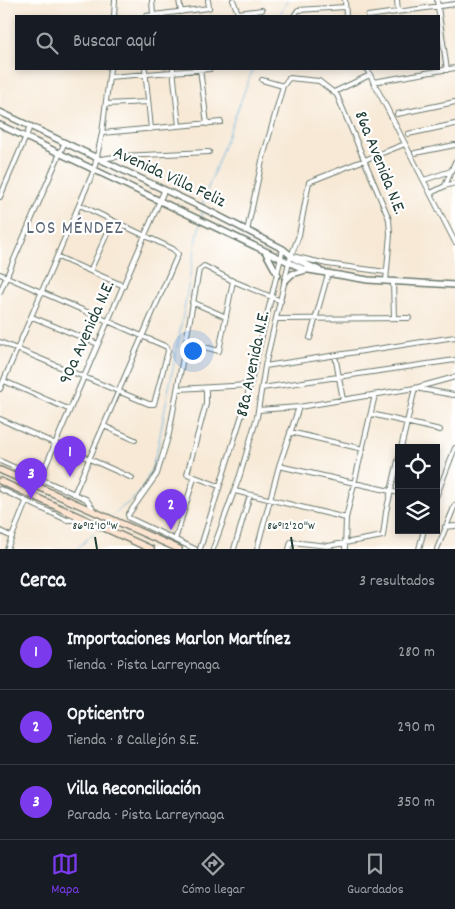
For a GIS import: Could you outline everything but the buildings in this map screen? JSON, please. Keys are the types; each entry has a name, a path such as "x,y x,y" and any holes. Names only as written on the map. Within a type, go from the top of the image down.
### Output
{"main road":[{"path":"0,470 114,520 145,530 159,540"},
{"path":"9,486 15,480 50,492"},
{"path":"0,481 148,548"},
{"path":"88,520 93,511"},
{"path":"125,538 129,531 132,530 179,549"}],"street":[{"path":"114,15 115,0"},
{"path":"152,0 153,15 181,12 194,14 209,8 208,0"},
{"path":"179,0 181,12"},
{"path":"233,0 238,13 262,10"},
{"path":"346,0 346,15"},
{"path":"397,0 398,12"},
{"path":"437,0 439,15"},
{"path":"376,15 455,4"},
{"path":"295,15 298,10 345,7"},
{"path":"440,20 447,70"},
{"path":"373,82 455,68"},
{"path":"0,389 94,170 102,133 110,70"},
{"path":"109,77 145,71 173,70 180,126"},
{"path":"200,70 207,124"},
{"path":"368,70 455,242"},
{"path":"145,71 151,129"},
{"path":"247,231 262,162 283,86 287,80 293,78 319,81 332,91 370,75"},
{"path":"262,80 283,86"},
{"name":"86a Avenida N.E.","path":"332,91 389,219 390,234 386,281"},
{"path":"106,104 148,102"},
{"path":"398,114 455,102"},
{"name":"Avenida Villa Feliz","path":"0,112 97,160 199,206 326,273"},
{"path":"102,133 222,122"},
{"path":"408,134 455,124"},
{"name":"Avenida Villa Feliz","path":"0,125 198,217 306,270 393,282 455,285"},
{"path":"0,197 30,127"},
{"path":"0,292 64,144"},
{"path":"363,160 405,144"},
{"path":"415,153 455,144"},
{"path":"97,160 121,156 209,152"},
{"name":"88a Avenida N.E.","path":"213,549 234,491 258,410 265,366 278,319 289,262 309,182 363,160"},
{"path":"445,186 455,162"},
{"path":"424,180 451,171"},
{"path":"431,193 455,183"},
{"name":"90a Avenida N.E.","path":"37,486 68,409 124,286 164,191"},
{"path":"74,494 178,254 178,252 80,205"},
{"path":"90,271 113,221"},
{"name":"88a Avenida N.E.","path":"200,549 232,451 273,297 283,249"},
{"path":"264,250 278,275"},
{"path":"292,256 327,264 386,272"},
{"path":"58,257 124,286"},
{"path":"195,549 145,530 128,516 157,474 178,389 199,270 204,266 233,282 281,301"},
{"path":"285,281 297,272 306,270"},
{"path":"310,338 326,273"},
{"path":"0,274 168,348 154,404 149,404 0,342"},
{"path":"186,342 219,351 233,282"},
{"path":"393,282 394,318"},
{"path":"192,302 226,317"},
{"path":"32,317 98,344"},
{"path":"278,319 316,317 409,318"},
{"path":"265,366 455,337"},
{"path":"335,355 343,400"},
{"path":"262,388 455,360"},
{"path":"258,410 299,407 375,395 415,388 455,377"},
{"path":"4,381 68,409"},
{"path":"178,389 249,385"},
{"path":"206,388 206,404 187,473 194,478 219,486"},
{"path":"415,388 454,395"},
{"path":"402,444 415,388"},
{"path":"345,546 346,518 375,395"},
{"path":"257,549 279,466 299,407"},
{"path":"371,414 440,430"},
{"path":"0,419 132,478"},
{"path":"104,426 135,440"},
{"path":"290,432 363,448"},
{"path":"439,489 455,448"},
{"path":"0,461 41,478 90,502 93,511"},
{"path":"279,466 395,492"},
{"path":"289,549 290,542 345,546 383,536 395,472"},
{"path":"175,540 194,478"},
{"path":"0,490 67,520 88,520"},
{"path":"234,491 346,518"},
{"path":"234,549 250,495"},
{"path":"7,549 26,502"},
{"path":"437,549 455,505"},
{"path":"445,527 455,526"},
{"path":"0,531 12,536"},
{"path":"419,549 423,534"}],"waterway":[{"path":"280,15 288,0"},
{"path":"203,206 203,201 253,70"},
{"path":"201,219 203,210"},
{"path":"112,516 138,494 154,462 200,223"},
{"path":"77,549 100,527"}],"place":[{"name":"Importaciones Marlon Martínez","path":"70,477"},
{"name":"Villa Reconciliación","path":"31,499"},
{"name":"Opticentro","path":"171,530"}],"district":[{"name":"LOS MÉNDEZ","path":"75,229"}]}
